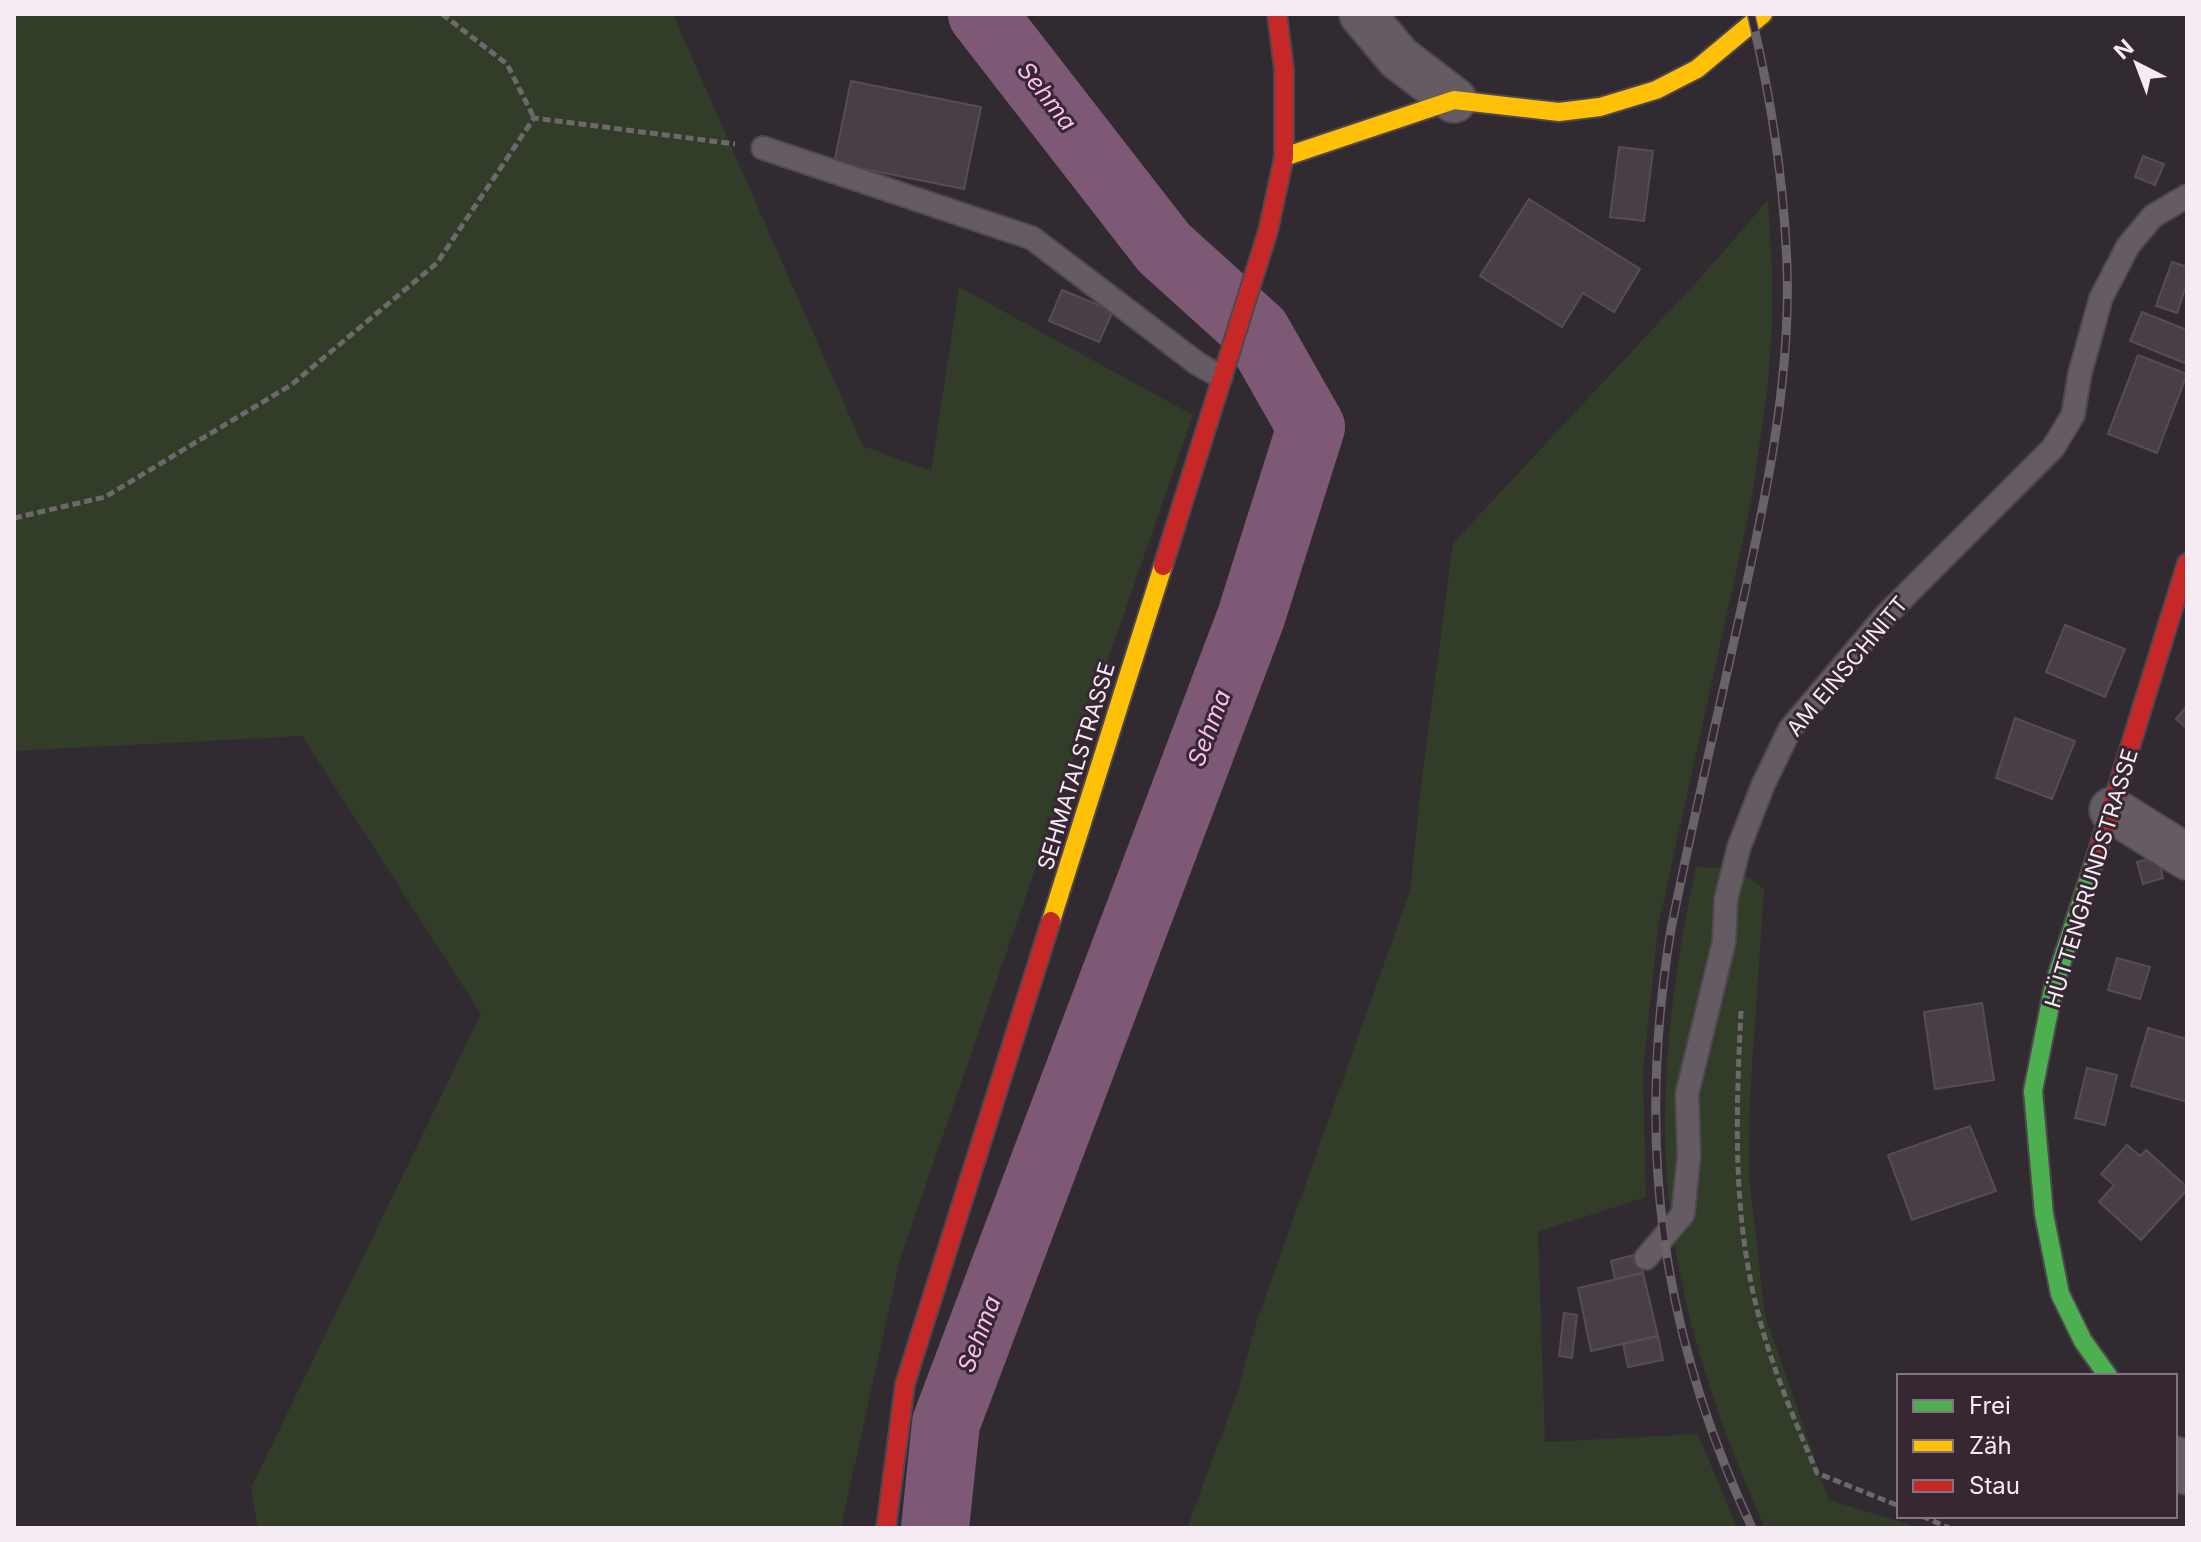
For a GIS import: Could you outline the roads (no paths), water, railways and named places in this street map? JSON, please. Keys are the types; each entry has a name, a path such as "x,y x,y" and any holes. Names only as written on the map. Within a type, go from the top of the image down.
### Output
{"main road":[{"name":"SEHMATALSTRASSE","path":"886,1528 905,1384 1268,231 1284,157 1284,69 1277,14"},
{"path":"1284,157 1454,100 1559,112 1600,107 1656,90 1697,69 1763,14"},
{"name":"HÜTTENGRUNDSTRASSE","path":"2107,1374 2083,1341 2060,1294 2044,1214 2033,1091 2054,985 2112,810 2187,563"}],"street":[{"path":"1362,14 1399,58 1454,100"},
{"path":"2112,810 2187,857"}],"lane":[{"path":"763,148 1032,238 1198,364 1224,368"},
{"name":"AM EINSCHNITT","path":"1646,1258 1683,1214 1689,1155 1687,1094 1724,942 1726,899 1739,847 1763,785 1790,729 1885,616 2053,448 2073,415 2080,373 2101,298 2128,246 2153,216 2187,196"}],"waterway":[{"name":"Sehma","path":"935,1528 946,1423 1251,617 1311,427 1257,332 1164,248 982,14"}],"railway":[{"path":"1751,14 1765,76 1780,171 1787,266 1785,354 1774,442 1758,528 1671,929 1656,1085 1657,1161 1664,1235 1677,1308 1696,1381 1721,1454 1752,1528"}]}
